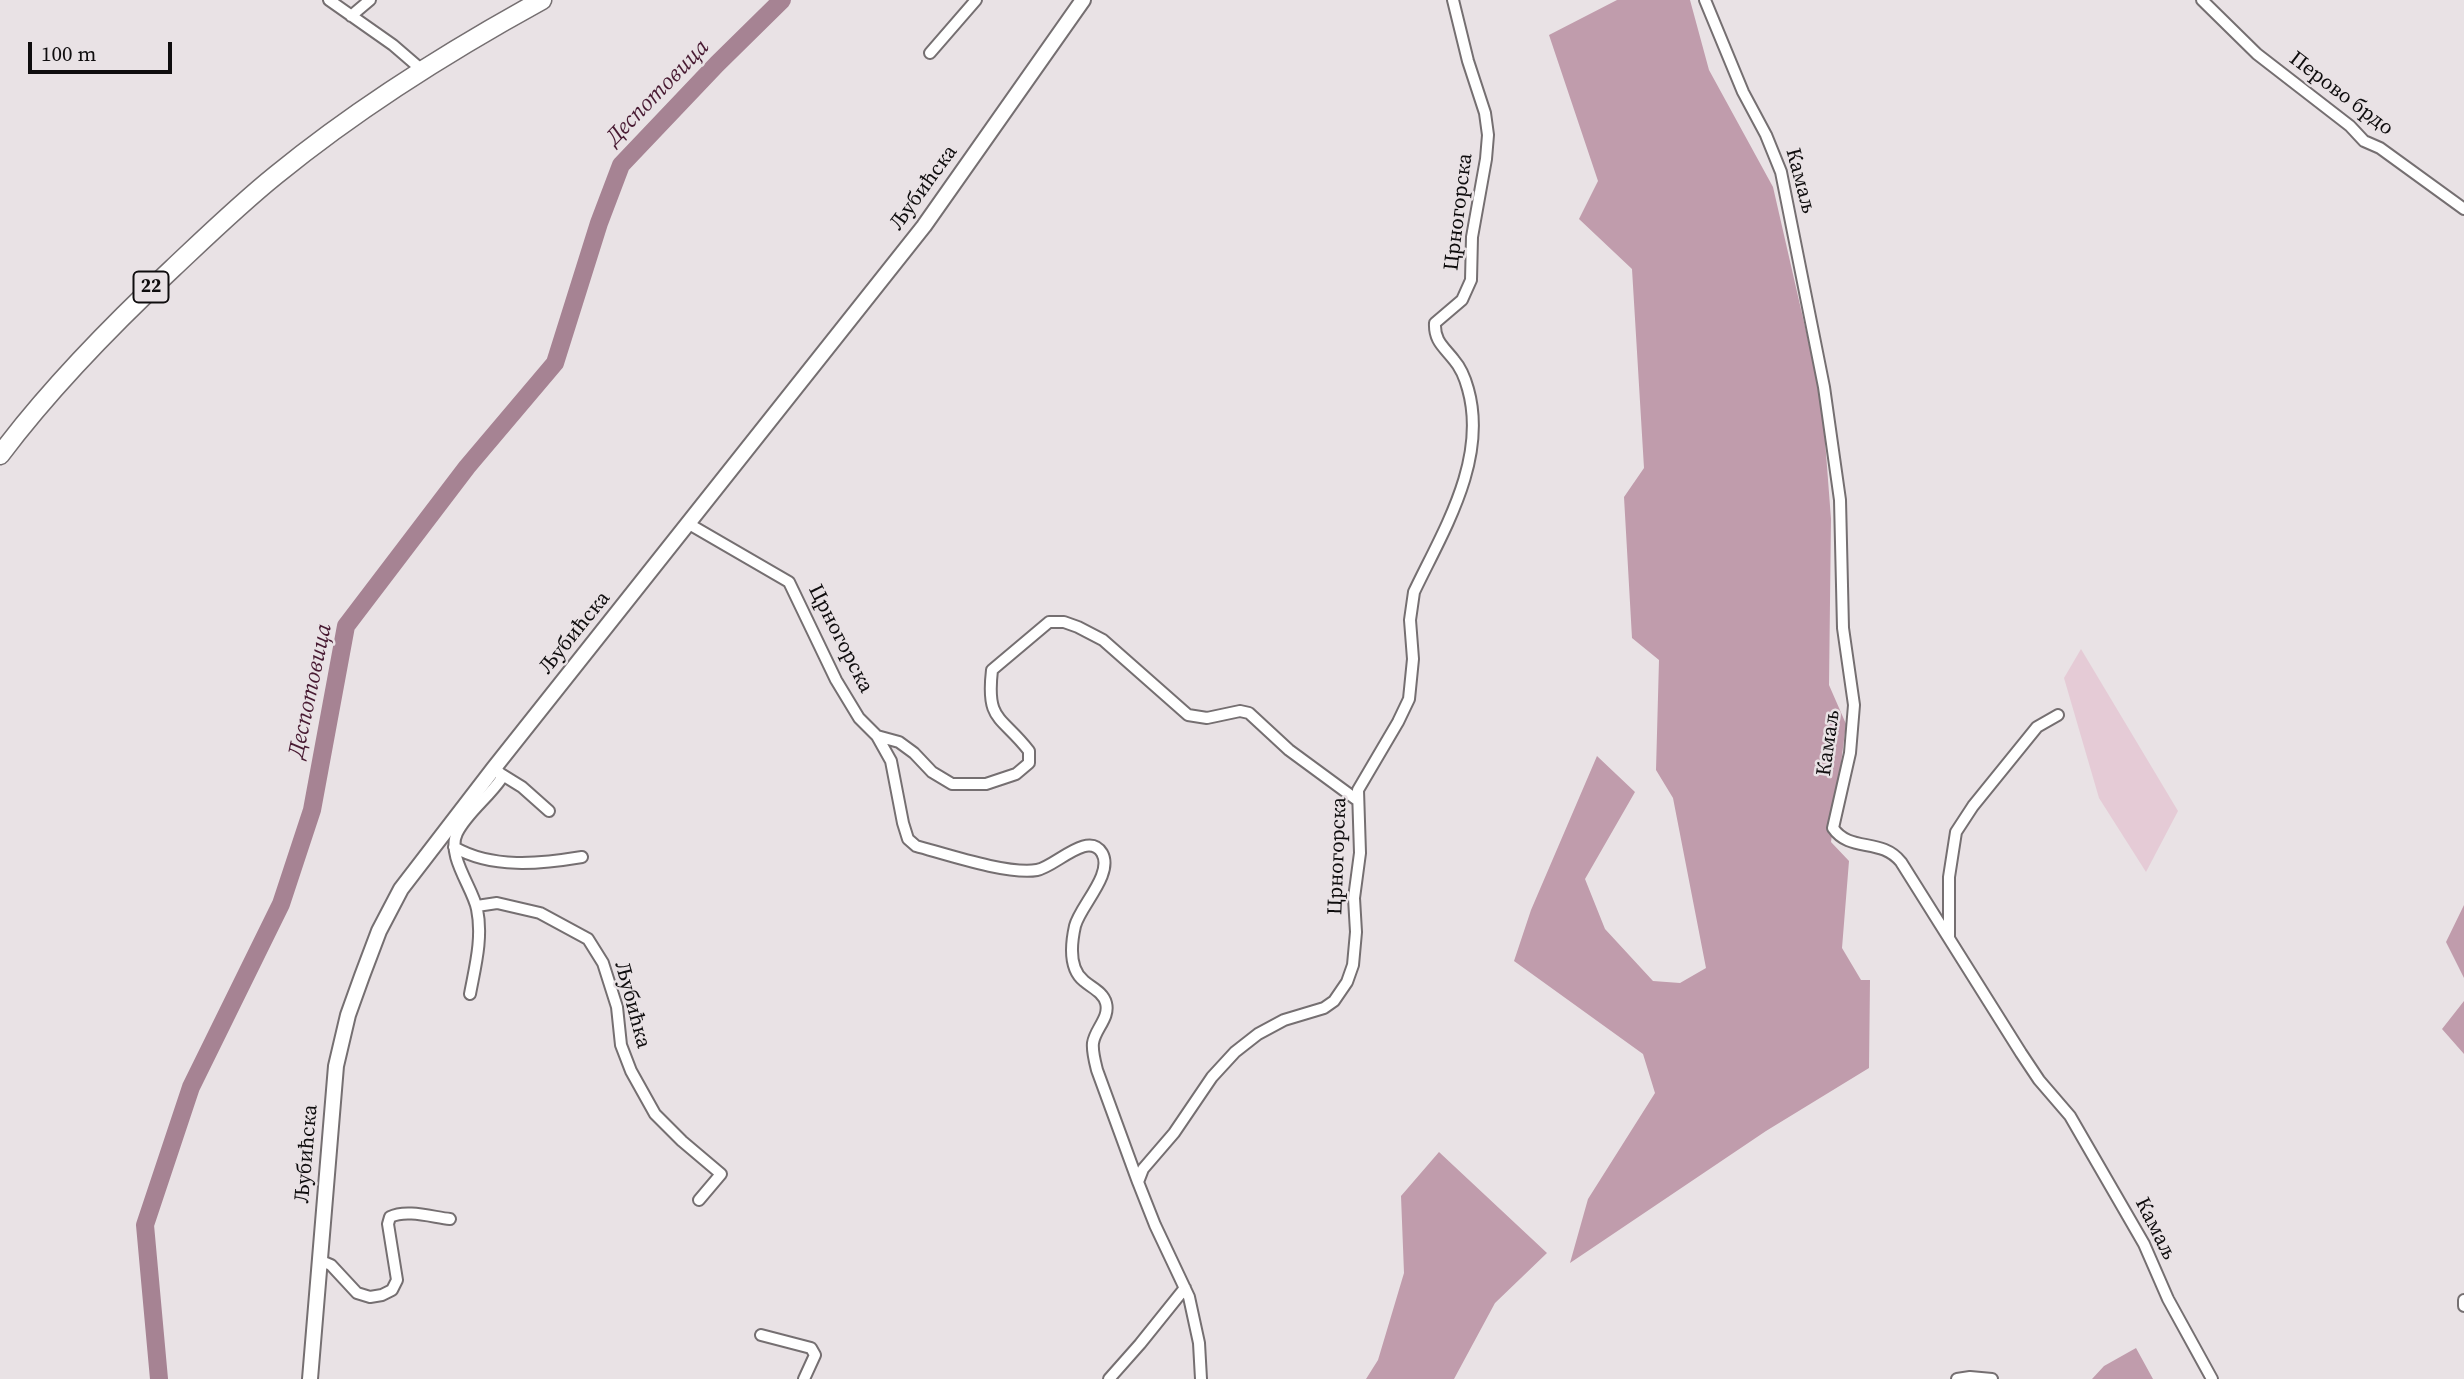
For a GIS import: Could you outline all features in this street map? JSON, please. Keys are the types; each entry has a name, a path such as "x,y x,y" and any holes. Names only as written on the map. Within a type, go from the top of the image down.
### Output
{"main road":[{"name":"22","path":"0,455 76,365 146,292 261,187 422,70 542,0"}],"street":[{"path":"329,0 393,45 422,70"},
{"path":"351,16 370,0"},
{"path":"930,53 976,0"},
{"name":"Љубићска","path":"310,1379 336,1066 348,1015 362,976 379,931 401,889 498,771 924,226 1083,0"},
{"name":"Црногорска","path":"1138,1182 1143,1169 1174,1133 1212,1077 1235,1052 1258,1034 1284,1020 1324,1008 1334,1001 1347,982 1353,965 1356,932 1354,898 1360,853 1358,790 1409,699 1413,659 1411,605 1414,592 1457,500 1471,449 1468,391 1461,370 1440,345 1434,331 1435,324 1462,300 1471,280 1472,237 1488,135 1485,113 1468,61 1453,0"},
{"name":"Камаљ","path":"1705,0 1743,92 1766,135 1781,172 1824,387 1840,500 1843,628 1854,705 1850,753 1833,828 1839,837 1849,842 1886,848 1895,854 2027,1062 2070,1116 2144,1244 2168,1299 2212,1379"},
{"name":"Перово брдо","path":"2202,0 2257,54 2350,126 2364,141 2380,148 2464,209"},
{"name":"Црногорска","path":"690,524 789,582 835,680 859,718 877,736"},
{"path":"877,736 914,753 932,772 952,784 986,784 1016,774 1028,763 1029,751 992,710 992,670 1049,622 1064,622 1103,640 1188,715 1206,718 1240,710 1249,713 1289,750 1357,800"},
{"path":"1949,937 1949,877 1956,832 1980,796 2037,727 2058,715"},
{"path":"877,736 891,761 908,839 916,846 1003,868 1035,870 1052,865 1078,847 1088,844 1096,847 1102,854 1104,863 1101,878 1076,924 1072,956 1074,967 1081,979 1102,995 1107,1004 1106,1015 1093,1043 1094,1058 1155,1226 1185,1288 1199,1343 1201,1379"},
{"path":"470,995 480,934 477,906 454,847 456,834 496,787 498,771 522,787 549,811"},
{"path":"454,847 476,856 530,864 582,857"},
{"name":"Љубићка","path":"477,906 497,903 540,913 588,939 603,963 617,1007 621,1045 631,1071 649,1104 655,1114 682,1141 721,1174 699,1200"},
{"path":"319,1260 331,1265 357,1293 370,1297 382,1295 392,1290 397,1280 388,1224 390,1217 409,1214 450,1219"},
{"path":"1109,1379 1185,1288"},
{"path":"2464,1300 2464,1306"},
{"path":"761,1335 811,1348 815,1355 804,1379"},
{"path":"1957,1379 1992,1379"}],"shaded area":[{"path":"1617,0 1690,0 1709,70 1773,187 1822,401 1831,519 1829,685 1846,724 1831,842 1849,861 1842,948 1861,980 1870,980 1869,1068 1766,1131 1570,1263 1588,1199 1655,1093 1643,1054 1514,961 1531,910 1597,756 1635,792 1585,879 1605,929 1653,981 1680,983 1706,968 1673,798 1656,770 1659,660 1632,638 1624,497 1644,468 1632,269 1579,219 1598,181 1549,35"},
{"path":"2081,649 2178,811 2146,872 2099,798 2064,678"},
{"path":"2464,905 2464,978 2446,942"},
{"path":"2464,1001 2464,1054 2442,1029"},
{"path":"1439,1152 1547,1253 1495,1303 1454,1379 1366,1379 1378,1360 1404,1273 1401,1196"},
{"path":"2136,1348 2153,1379 2092,1379 2104,1366"}],"waterway":[{"name":"Деспотовица","path":"159,1379 145,1225 191,1087 281,904 312,810 346,626 467,467 555,363 599,223 621,165 782,0"}]}
